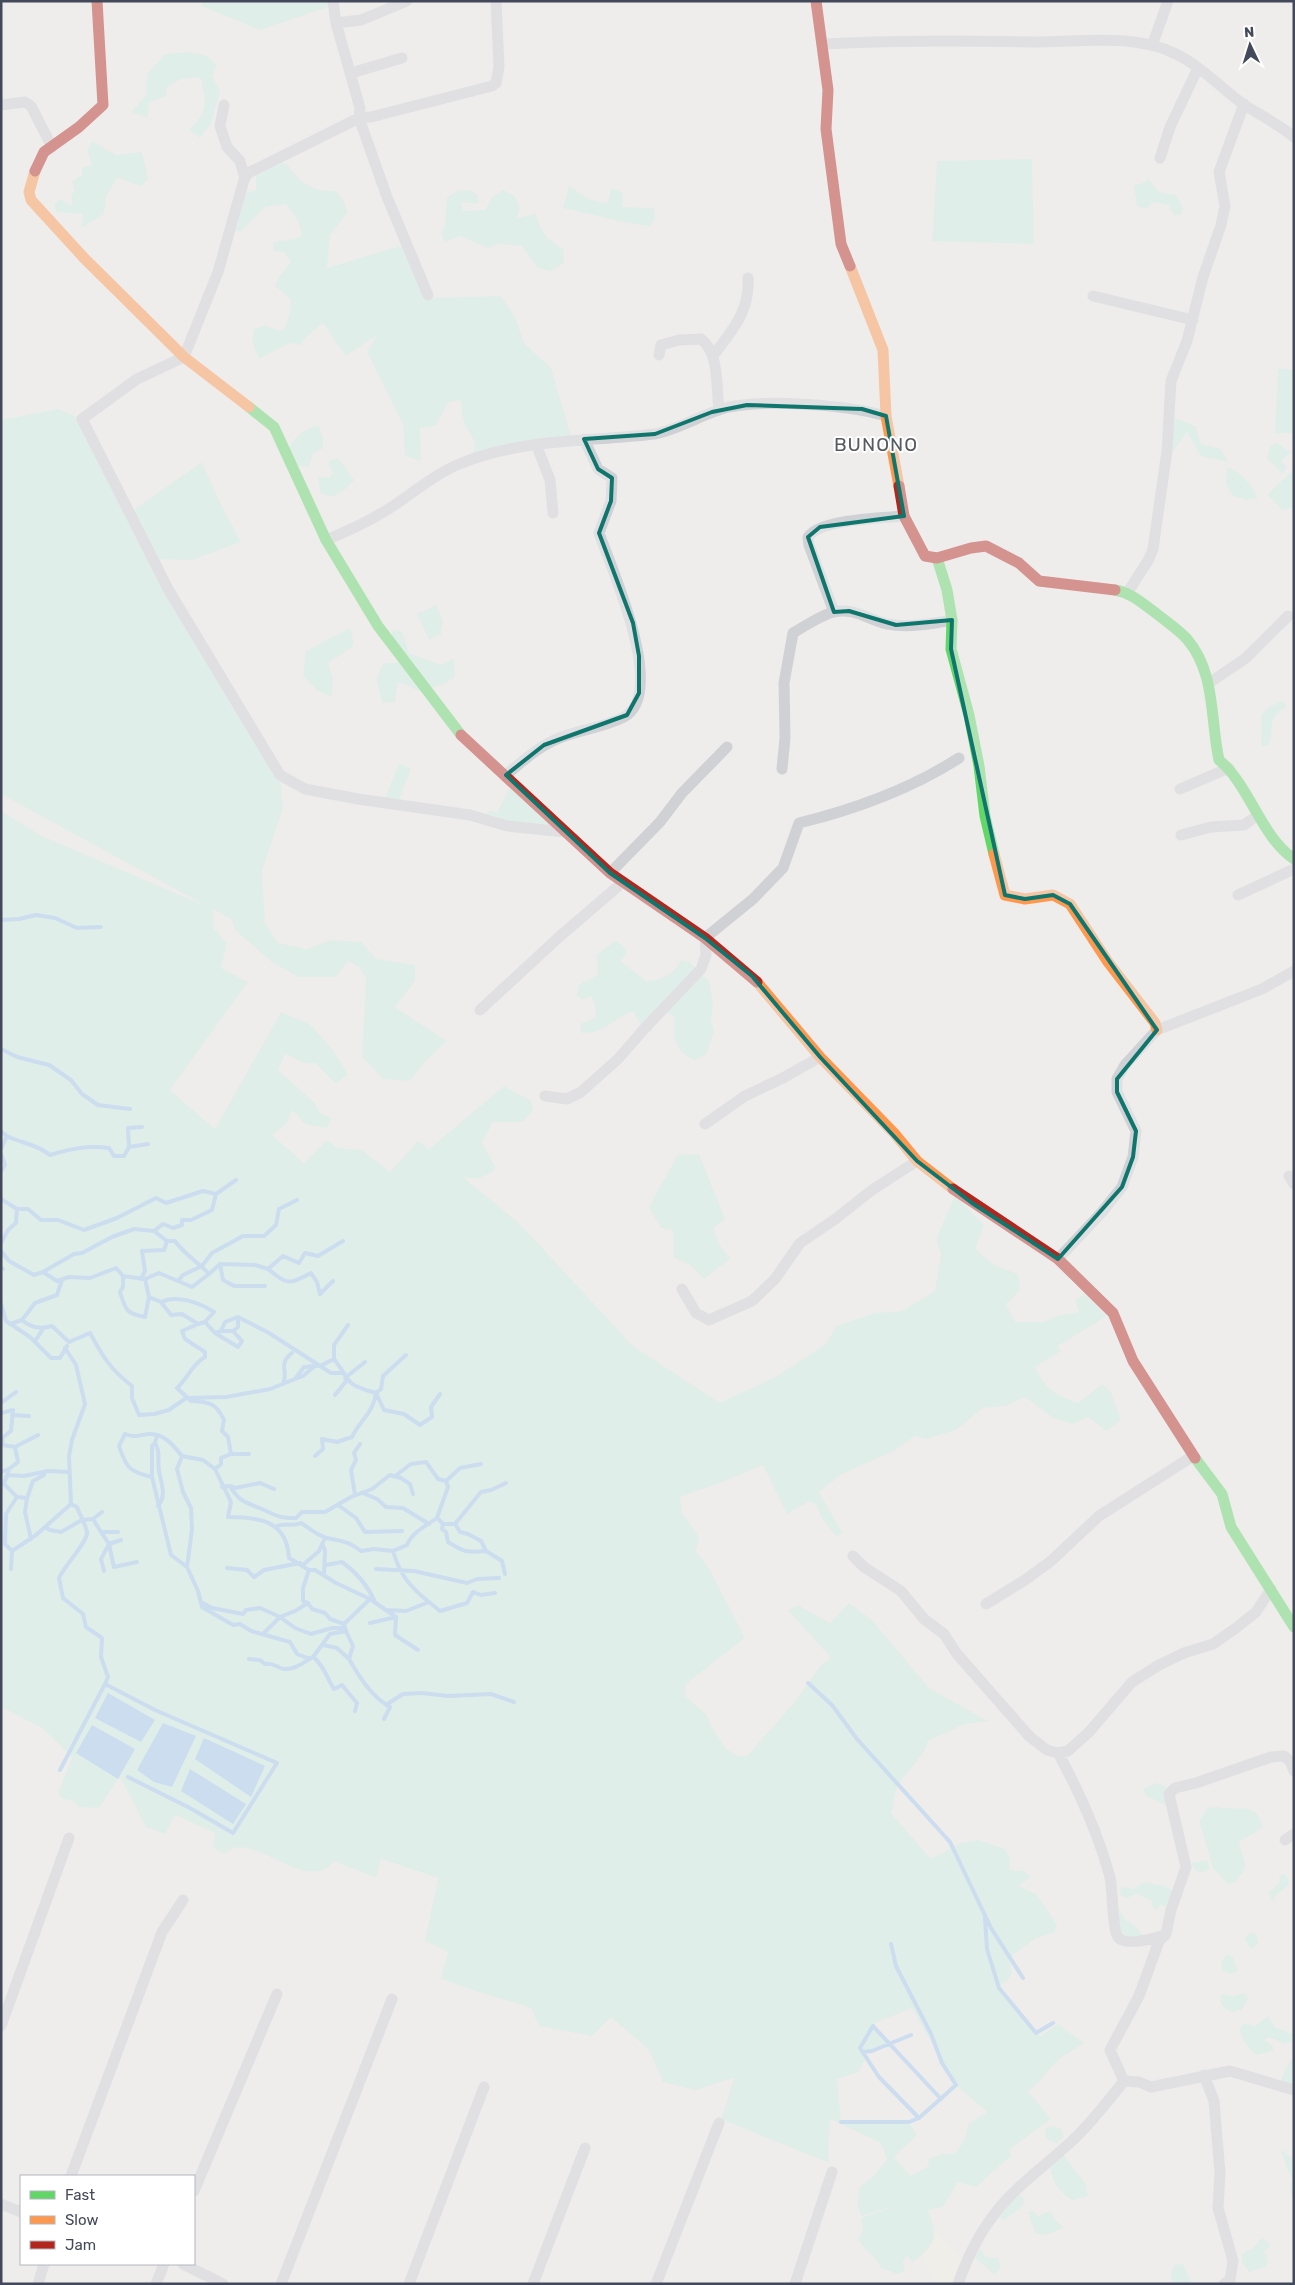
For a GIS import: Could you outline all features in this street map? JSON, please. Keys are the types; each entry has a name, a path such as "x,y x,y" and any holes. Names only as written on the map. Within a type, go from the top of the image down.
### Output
{"street":[{"path":"97,1 103,104 100,109 79,127 44,152 37,162 29,192 31,200 84,258 184,357 274,427 326,540 378,626 460,734 610,873 705,938 752,976 820,1057 875,1112 917,1161 960,1195 1058,1259 1113,1313 1133,1361 1194,1456 1222,1494 1232,1527 1294,1627"},
{"path":"333,1 336,23 360,108 359,118 387,197 428,295"},
{"path":"336,23 361,20 406,1"},
{"path":"496,1 499,67 496,83 492,86 372,117 359,118 250,171 245,178 218,272 184,357 137,379 82,418 168,589 280,775 306,789 340,796 470,815 507,826 564,832"},
{"path":"816,1 828,90 826,130 841,244 884,350 886,416 904,516 925,556 937,558 971,548 986,546 1019,563 1039,581 1079,587 1096,586 1128,592 1186,638 1198,654 1209,684 1219,760 1229,768 1258,815 1285,853 1294,859"},
{"path":"1152,46 1168,1"},
{"path":"823,44 983,40 1033,42 1119,40 1152,46 1177,54 1244,104 1274,122 1294,137"},
{"path":"351,73 402,58"},
{"path":"1160,158 1170,127 1198,68"},
{"path":"1,105 25,102 32,106 52,146"},
{"path":"1128,592 1153,549 1167,451 1171,381 1187,341 1225,206 1219,172 1244,104"},
{"path":"224,105 220,126 228,147 240,161 245,178"},
{"path":"714,356 744,311 749,294 748,278"},
{"path":"1093,296 1193,320"},
{"path":"659,355 661,346 679,340 701,339 714,356 719,410"},
{"path":"326,540 358,526 389,509 450,468 494,451 536,444 654,434 719,410 766,404 862,409 886,416"},
{"path":"506,775 544,745 562,736 604,725 627,715 632,709 639,693 639,656 633,624 599,534 611,501 612,478 598,469 584,439"},
{"path":"536,444 550,480 553,513"},
{"path":"834,612 808,537 820,527 904,516"},
{"path":"937,558 947,590 952,620 951,649 969,715 986,816 1001,884 1006,895 1025,899 1053,895 1070,904 1108,962 1155,1023 1156,1030"},
{"path":"782,769 785,738 784,683 793,633 834,612 849,611 884,623 896,625 921,625 952,620"},
{"path":"1209,684 1246,658 1288,616"},
{"path":"610,873 660,822 682,793 727,747"},
{"path":"705,938 753,899 783,868 799,823 840,813 886,797 927,778 959,758"},
{"path":"1180,789 1229,768"},
{"path":"1181,836 1211,827 1244,825 1258,815"},
{"path":"1238,895 1294,869"},
{"path":"480,1010 558,938 623,882"},
{"path":"545,1096 567,1098 581,1092 618,1059 701,968 706,955 705,938"},
{"path":"1058,1259 1102,1212 1122,1186 1133,1157 1136,1131 1117,1092 1117,1079 1125,1065 1156,1030 1262,989 1294,971"},
{"path":"706,1124 745,1096 783,1078 820,1057"},
{"path":"682,1289 696,1313 710,1320 752,1301 775,1279 800,1243 834,1220 872,1190 917,1161"},
{"path":"986,1604 1051,1561 1099,1516 1194,1456"},
{"path":"853,1556 864,1566 901,1591 924,1619 944,1634 957,1654 1030,1737 1047,1750 1058,1753 1068,1751 1089,1732 1132,1682 1158,1665 1184,1653 1213,1644 1256,1612 1271,1589"},
{"path":"1058,1753 1079,1791 1093,1822 1110,1879 1115,1909 1114,1929 1118,1938 1123,1941 1143,1940 1166,1934"},
{"path":"1124,2081 1110,2050 1139,1996 1159,1941 1166,1934 1171,1910 1186,1867 1169,1794 1175,1788 1196,1783 1271,1757 1284,1756 1290,1761 1294,1770"},
{"path":"1,2026 69,1838"},
{"path":"71,2175 162,1932 183,1900"},
{"path":"195,2189 277,1994"},
{"path":"281,2284 392,1999"},
{"path":"1124,2081 1139,2082 1151,2087 1230,2071 1294,2090"},
{"path":"1204,2075 1214,2102 1220,2173 1218,2208 1233,2261 1230,2280 1224,2284"},
{"path":"958,2284 975,2243 997,2210 1016,2190 1044,2168 1076,2137 1124,2081"},
{"path":"409,2284 484,2087"},
{"path":"656,2284 720,2123"},
{"path":"533,2284 585,2148"},
{"path":"795,2284 832,2172"},
{"path":"1,2204 20,2212"},
{"path":"38,2284 44,2265"},
{"path":"156,2284 164,2265"},
{"path":"184,2265 223,2284"}],"highlighted area":[{"path":"747,405 862,409 886,416 904,516 820,527 808,537 834,612 849,611 896,625 952,620 951,649 1005,895 1025,899 1053,895 1070,904 1157,1030 1117,1079 1117,1092 1136,1131 1133,1157 1122,1187 1058,1259 972,1203 917,1161 820,1057 752,976 705,938 610,873 506,775 544,745 627,715 639,693 639,656 633,623 599,533 611,501 612,478 598,469 584,439 655,434 712,412"}],"green space":[{"path":"202,1 333,1 334,5 260,30 201,6"},
{"path":"190,52 207,56 217,65 212,76 220,91 211,124 200,138 189,130 203,112 205,100 200,77 181,79 167,87 166,96 150,102 147,118 131,112 146,95 147,74 165,54"},
{"path":"92,141 116,155 142,152 148,179 141,186 117,178 106,197 104,214 81,228 83,214 56,212 54,204 60,199 73,206 71,196 74,191 72,181 82,175 82,168 92,165 87,151"},
{"path":"1032,159 1034,244 932,241 937,161"},
{"path":"286,163 302,181 319,189 336,191 344,201 348,212 330,235 327,268 410,243 427,298 501,296 515,317 524,343 551,368 572,440 472,459 475,443 464,423 460,400 449,402 435,426 420,428 421,461 405,456 403,425 367,352 378,334 346,356 323,323 305,338 301,345 290,343 259,359 252,341 254,329 265,326 283,331 288,320 291,300 275,286 279,276 291,262 284,252 274,251 273,242 295,239 302,235 298,221 286,204 265,207 241,231 236,231 244,193 256,190 256,168"},
{"path":"1147,178 1159,192 1176,195 1183,208 1181,215 1173,215 1169,205 1154,202 1146,209 1137,206 1134,186 1145,182"},
{"path":"569,186 589,199 607,204 611,188 623,193 622,207 654,208 655,219 650,226 639,225 563,208"},
{"path":"469,190 478,195 478,204 461,202 463,211 486,210 490,199 503,190 514,195 520,208 517,218 536,214 545,235 563,248 564,263 551,271 538,268 522,246 498,244 488,248 460,236 445,242 441,235 445,224 447,197 457,191"},
{"path":"1278,369 1291,369 1294,373 1294,433 1275,433"},
{"path":"58,409 82,419 129,513 202,462 220,503 241,542 192,560 153,559 280,775 283,808 262,871 265,923 278,943 307,949 331,940 362,942 376,959 415,965 415,981 395,1007 447,1041 427,1060 410,1081 383,1079 362,1057 366,978 359,967 348,961 336,977 298,977 272,962 235,930 231,919 213,909 214,928 227,944 221,968 248,982 170,1090 215,1129 281,1012 311,1025 333,1050 348,1074 336,1084 315,1063 304,1063 285,1054 278,1070 315,1103 320,1113 332,1118 327,1128 305,1124 292,1110 287,1123 272,1135 304,1163 327,1140 337,1148 362,1150 390,1172 418,1141 429,1149 504,1086 531,1101 533,1110 523,1122 493,1122 482,1143 496,1168 481,1177 463,1177 519,1223 633,1346 720,1403 777,1376 826,1344 836,1326 875,1313 902,1311 935,1291 941,1254 936,1239 955,1196 984,1225 975,1249 994,1265 1018,1274 1020,1291 1006,1304 1015,1322 1044,1322 1056,1316 1079,1312 1075,1300 1084,1294 1107,1316 1058,1346 1061,1351 1035,1367 1047,1386 1057,1394 1078,1403 1102,1384 1111,1392 1121,1420 1106,1431 1088,1417 1073,1424 1053,1418 1025,1397 1006,1406 983,1408 956,1430 926,1439 915,1436 894,1451 842,1474 819,1492 843,1534 836,1536 824,1522 816,1504 808,1502 787,1514 763,1465 680,1497 682,1513 699,1537 696,1551 710,1570 745,1638 686,1684 685,1696 707,1715 710,1724 726,1749 738,1756 747,1756 793,1704 821,1665 831,1658 788,1610 798,1605 830,1623 849,1603 872,1620 929,1688 988,1721 965,1724 928,1741 924,1752 897,1786 891,1813 931,1859 961,1843 979,1840 1005,1849 1010,1858 1009,1870 1024,1871 1031,1877 1019,1886 1036,1894 1057,1924 1055,1932 1035,1939 1009,1958 1012,1973 1007,1981 998,1987 1040,2036 1058,2024 1084,2043 1055,2063 1038,2083 1028,2091 1051,2119 1009,2150 1011,2156 976,2187 958,2182 943,2207 928,2210 933,2227 933,2240 926,2251 913,2262 907,2256 903,2262 905,2271 897,2274 881,2268 858,2238 863,2231 861,2218 895,2206 861,2216 857,2203 860,2186 873,2177 887,2159 881,2143 830,2119 829,2163 721,2119 734,2078 695,2090 663,2082 649,2050 611,2017 592,2036 539,2026 531,2008 474,1991 441,1978 448,1952 425,1941 438,1878 381,1859 376,1878 334,1861 324,1869 312,1871 299,1869 245,1848 234,1848 224,1854 212,1847 215,1833 175,1815 165,1834 146,1827 121,1779 118,1779 99,1808 79,1807 72,1800 63,1799 58,1794 72,1757 42,1728 1,1707 1,811 42,836 206,906 1,794 1,420","holes":["912,2008 927,2036 933,2039 942,2063 956,2085 987,2112 968,2124 965,2139 955,2154 942,2154 928,2159 929,2166 911,2176 894,2157 917,2135 909,2122 841,2122 837,2079 859,2072 866,2056 863,2053 889,2043 873,2027 873,2024"]},
{"path":"1175,418 1195,426 1201,444 1221,449 1228,462 1201,456 1187,432 1172,453 1168,420"},
{"path":"318,425 323,437 323,448 313,454 309,467 299,466 285,455 298,436 307,429"},
{"path":"1277,443 1291,453 1281,461 1287,467 1282,474 1267,458 1270,446"},
{"path":"338,458 354,480 347,488 333,497 320,493 318,477 329,478 333,473 328,464 330,460"},
{"path":"1227,467 1242,475 1258,498 1247,500 1233,496 1226,484"},
{"path":"1294,469 1294,508 1283,510 1267,495"},
{"path":"436,605 443,621 441,634 429,640 417,614"},
{"path":"350,628 354,643 351,648 328,663 333,678 332,697 318,691 303,676 306,651"},
{"path":"393,630 402,631 409,653 441,665 454,658 455,677 442,685 418,691 398,682 395,702 382,703 376,679 383,663 400,663 387,646"},
{"path":"1282,701 1287,706 1273,719 1269,744 1262,747 1261,715 1269,707"},
{"path":"399,763 411,769 397,805 383,803"},
{"path":"511,785 552,825 485,820 489,810 497,813"},
{"path":"616,940 625,948 627,953 621,961 646,981 667,976 681,960 689,962 709,981 713,1002 711,1019 714,1031 707,1053 695,1061 682,1052 678,1048 675,1038 675,1016 662,1011 651,1032 645,1033 633,1011 602,1029 581,1033 580,1024 596,1017 595,1004 591,996 582,1000 577,995 578,986 598,974 596,955"},
{"path":"699,1154 725,1219 713,1228 720,1245 730,1259 704,1279 690,1265 674,1258 673,1230 661,1228 649,1208 677,1155"},
{"path":"1156,1783 1164,1786 1169,1792 1173,1809 1146,1797 1143,1789"},
{"path":"1207,1808 1246,1808 1251,1810 1260,1819 1263,1828 1239,1842 1246,1867 1236,1882 1228,1884 1213,1868 1199,1821"},
{"path":"1207,1860 1210,1868 1199,1873 1191,1863"},
{"path":"1285,1874 1289,1885 1274,1897 1274,1903 1268,1893 1280,1882 1279,1875"},
{"path":"1144,1882 1165,1886 1175,1892 1170,1906 1160,1905 1157,1910 1152,1906 1152,1901 1137,1894 1127,1898 1121,1896 1119,1889 1124,1887 1133,1889"},
{"path":"1115,1903 1126,1920 1133,1924 1144,1936 1129,1944 1121,1930"},
{"path":"1252,1932 1256,1934 1258,1944 1251,1949 1244,1938"},
{"path":"1227,1954 1233,1957 1238,1971 1232,1974 1222,1971 1221,1963"},
{"path":"1245,1993 1248,1999 1242,2009 1232,2012 1222,2006 1220,2001 1221,1994 1233,1996"},
{"path":"1268,2016 1275,2027 1293,2034 1292,2041 1284,2044 1269,2037 1264,2040 1273,2046 1273,2051 1255,2055 1244,2042 1239,2029 1244,2023 1255,2026"},
{"path":"1290,2060 1294,2060 1294,2086 1284,2085 1281,2079"},
{"path":"1051,2126 1061,2128 1064,2136 1058,2143 1049,2141 1045,2137 1045,2129"},
{"path":"1282,2150 1294,2159 1294,2201 1289,2188 1292,2181 1281,2152"},
{"path":"1063,2154 1085,2183 1088,2196 1073,2200 1063,2194 1057,2186 1052,2177 1050,2166"},
{"path":"1018,2192 1024,2199 1023,2206 1004,2220 996,2216"},
{"path":"1033,2211 1038,2216 1050,2211 1057,2222 1064,2228 1047,2234 1035,2233 1028,2212"},
{"path":"1262,2238 1269,2243 1270,2247 1264,2251 1268,2261 1266,2267 1249,2272 1242,2262 1242,2254 1253,2248"},
{"path":"980,2249 986,2257 998,2258 1001,2267 995,2275 975,2258"},
{"path":"1183,2264 1192,2284 1172,2284 1171,2272 1174,2265"}],"sand":[{"path":"934,2229 964,2261 955,2284 935,2284 922,2255 934,2242"}],"water":[{"path":"108,1693 155,1720 141,1742 95,1718"},
{"path":"163,1723 196,1736 172,1787 154,1782 137,1770"},
{"path":"92,1725 135,1749 118,1779 76,1753"},
{"path":"204,1738 265,1766 251,1797 195,1759"},
{"path":"190,1769 246,1804 233,1824 181,1791"}],"waterway":[{"path":"1,920 19,919 36,915 55,918 77,928 101,927"},
{"path":"1,1049 17,1057 49,1065 71,1080 82,1094 98,1105 130,1109"},
{"path":"129,1147 128,1128 142,1127"},
{"path":"1,1131 10,1138 38,1147 50,1155 72,1149 94,1147 109,1148 114,1156 124,1156 129,1147 148,1144"},
{"path":"1,1149 7,1136"},
{"path":"1,1154 5,1165 1,1171"},
{"path":"154,1231 163,1224 173,1228 182,1225 182,1220 191,1220 212,1210 216,1194 236,1180"},
{"path":"1,1243 8,1230 16,1223 17,1209 28,1209 41,1220 58,1220 84,1230 117,1218 156,1198 166,1203 203,1191 216,1194"},
{"path":"1,1199 17,1209"},
{"path":"145,1279 159,1273 178,1281 183,1275 202,1266 212,1253 243,1236 264,1236 276,1225 279,1209 297,1200"},
{"path":"43,1272 74,1254 82,1253 112,1237 134,1229 154,1231 167,1241 175,1241 209,1274 220,1264 255,1265 268,1269 283,1256 299,1263 305,1253 318,1256 343,1241"},
{"path":"141,1279 145,1271 142,1251 164,1250 167,1241"},
{"path":"1,1251 9,1261 34,1275 43,1272 57,1281 69,1277 90,1278 116,1268 123,1276 145,1279 149,1297 161,1302 171,1315 182,1314 198,1324 182,1331 185,1339 205,1352 205,1357 197,1363 177,1388 191,1401 212,1404 218,1410 224,1420 222,1431 228,1437 231,1454"},
{"path":"220,1264 223,1280 234,1286 265,1286"},
{"path":"268,1269 289,1282 311,1273 317,1282 320,1294 333,1281"},
{"path":"178,1281 192,1287 209,1274"},
{"path":"123,1276 123,1287 120,1292 127,1310 145,1317 149,1297"},
{"path":"10,1324 22,1320 35,1303 57,1295 62,1280"},
{"path":"161,1302 181,1299 214,1312 205,1322"},
{"path":"1,1304 6,1321 30,1337 51,1358 60,1358 67,1346"},
{"path":"198,1324 205,1322 215,1333 221,1331 225,1322 238,1317 269,1333 331,1373 342,1373"},
{"path":"221,1331 233,1331 238,1327 238,1317"},
{"path":"22,1320 29,1325 37,1327 52,1326 69,1342 90,1333 108,1362 132,1386 132,1398 139,1415 169,1410 186,1398 226,1397 270,1389 295,1379 304,1367 322,1365 334,1359 334,1345 348,1325"},
{"path":"35,1341 43,1329"},
{"path":"215,1333 238,1347 242,1341 233,1331"},
{"path":"12,1551 36,1535 71,1504 69,1456 72,1440 85,1404 76,1365 65,1348"},
{"path":"283,1384 285,1375 284,1364 292,1353"},
{"path":"315,1456 323,1449 322,1439 337,1442 352,1437 373,1406 376,1393 381,1389 383,1376 406,1355"},
{"path":"334,1359 349,1381 358,1387 376,1393 384,1410 404,1414 420,1425 432,1417 431,1407 440,1394"},
{"path":"345,1378 365,1362"},
{"path":"295,1379 303,1376 316,1365"},
{"path":"335,1395 347,1380"},
{"path":"1,1403 16,1392"},
{"path":"1,1413 13,1410 11,1431 2,1438 3,1445 15,1447 18,1462 9,1469 4,1484 17,1497 6,1514 5,1544 12,1551 11,1569"},
{"path":"12,1415 29,1416"},
{"path":"152,1477 134,1471 127,1464 119,1446 125,1434 134,1436 154,1434 168,1441 182,1456 203,1460 215,1469 231,1502 228,1517 261,1520 277,1529 283,1536 289,1558 309,1570 303,1588 303,1601 308,1603 312,1609 325,1613 330,1619 344,1624 346,1631 330,1634 313,1657 322,1667 334,1689 342,1685 357,1703 355,1711"},
{"path":"15,1447 38,1435"},
{"path":"157,1436 152,1446 152,1477 171,1555 187,1567"},
{"path":"155,1443 158,1450 158,1467 163,1489 161,1502 158,1506"},
{"path":"355,1495 351,1470 356,1460 354,1453 360,1444"},
{"path":"215,1469 221,1464 221,1458 231,1454 249,1454"},
{"path":"182,1456 177,1469 183,1492 191,1508 192,1530 187,1567 198,1591 202,1607 233,1625 240,1624 251,1631 290,1642 297,1654 310,1659"},
{"path":"395,1476 411,1464 426,1462 438,1479 446,1481"},
{"path":"446,1481 460,1468 481,1464"},
{"path":"1,1472 9,1469"},
{"path":"7,1475 24,1476 48,1471 69,1472"},
{"path":"27,1498 33,1481 44,1475"},
{"path":"222,1487 230,1486 237,1496 244,1501 275,1515 290,1518 296,1518 302,1512 325,1512 351,1497 372,1489 390,1475 401,1478 410,1484 413,1494"},
{"path":"437,1518 448,1487 446,1481"},
{"path":"231,1486 235,1488 260,1483 274,1489"},
{"path":"393,1551 407,1545 416,1533 437,1518 443,1524 455,1524 481,1492 491,1490 506,1483"},
{"path":"363,1493 377,1499 386,1507 403,1508 429,1524"},
{"path":"17,1497 27,1498 25,1512 31,1539"},
{"path":"71,1504 77,1507 87,1533 83,1543 59,1578 63,1598 83,1614 86,1627 102,1638 101,1657 108,1677 105,1684 155,1710 277,1763 233,1833 190,1808 128,1777"},
{"path":"338,1505 356,1518 365,1532 402,1531"},
{"path":"45,1527 61,1532 82,1520 93,1519 102,1512"},
{"path":"93,1519 101,1532 118,1532"},
{"path":"275,1527 301,1523 320,1536 348,1543 361,1551 374,1549 393,1551 406,1580 429,1602 406,1611 386,1610"},
{"path":"443,1524 442,1529 446,1532 448,1542 466,1551 486,1551"},
{"path":"455,1524 460,1532 481,1541 486,1551 502,1561 505,1574"},
{"path":"101,1532 109,1544 121,1540"},
{"path":"303,1565 319,1551 325,1538"},
{"path":"109,1544 114,1567 137,1562"},
{"path":"104,1571 101,1559 109,1544"},
{"path":"322,1544 325,1550 324,1575"},
{"path":"326,1565 342,1562 361,1580 375,1602"},
{"path":"227,1568 247,1570 254,1577 264,1570 300,1563"},
{"path":"376,1569 414,1571 467,1583 477,1579 499,1578"},
{"path":"309,1570 315,1570 336,1583 370,1599 396,1617 395,1635 418,1650"},
{"path":"429,1602 440,1611 467,1603 473,1592 481,1595 495,1593"},
{"path":"344,1624 370,1599"},
{"path":"201,1602 212,1608 243,1614 246,1610 260,1608 280,1617 295,1628 311,1634 332,1628 345,1628"},
{"path":"263,1634 280,1617 308,1603"},
{"path":"370,1623 396,1617"},
{"path":"346,1631 353,1646 349,1659 362,1680 377,1698 390,1707 384,1719"},
{"path":"323,1645 337,1648 349,1659"},
{"path":"249,1659 260,1660 265,1664 288,1669 298,1666 311,1658"},
{"path":"808,1683 832,1705 857,1739 950,1842 991,1928 1023,1978"},
{"path":"60,1770 105,1684"},
{"path":"386,1705 403,1694 422,1693 448,1696 491,1694 514,1702"},
{"path":"985,1918 987,1949 999,1988 1036,2033 1053,2023"},
{"path":"841,2122 909,2122 919,2118 956,2085 942,2063 931,2034 896,1966 891,1944"},
{"path":"919,2118 879,2077 860,2048 873,2026 941,2099"},
{"path":"863,2052 872,2051 911,2035"}],"traffic: fast":[{"path":"249,407 274,427 326,540 378,626 461,735"},
{"path":"937,558 947,590 952,620 951,649 969,715 979,766 985,816 994,854"},
{"path":"1115,590 1132,596 1177,629 1196,652 1203,666 1207,681 1219,760 1239,782 1273,838 1294,859"},
{"path":"1195,1458 1222,1494 1231,1527 1294,1627"}],"traffic: slow":[{"path":"35,171 29,192 31,200 84,258 184,357 249,407"},
{"path":"850,266 883,350 886,416 899,486"},
{"path":"994,854 1005,895 1025,899 1053,895 1070,904 1108,962 1155,1023 1157,1030"},
{"path":"757,982 820,1057 894,1133 917,1161 953,1189"}],"traffic: jam":[{"path":"35,171 44,152 79,127 103,105 97,1"},
{"path":"816,1 828,90 826,129 841,244 850,266"},
{"path":"899,486 904,516 925,556 937,558 971,548 986,546 1019,563 1039,581 1115,590"},
{"path":"461,735 610,873 705,938 757,982"},
{"path":"953,1189 1058,1259 1113,1313 1133,1361 1195,1458"}],"district":[{"name":"BUNONO","path":"876,444"}]}
